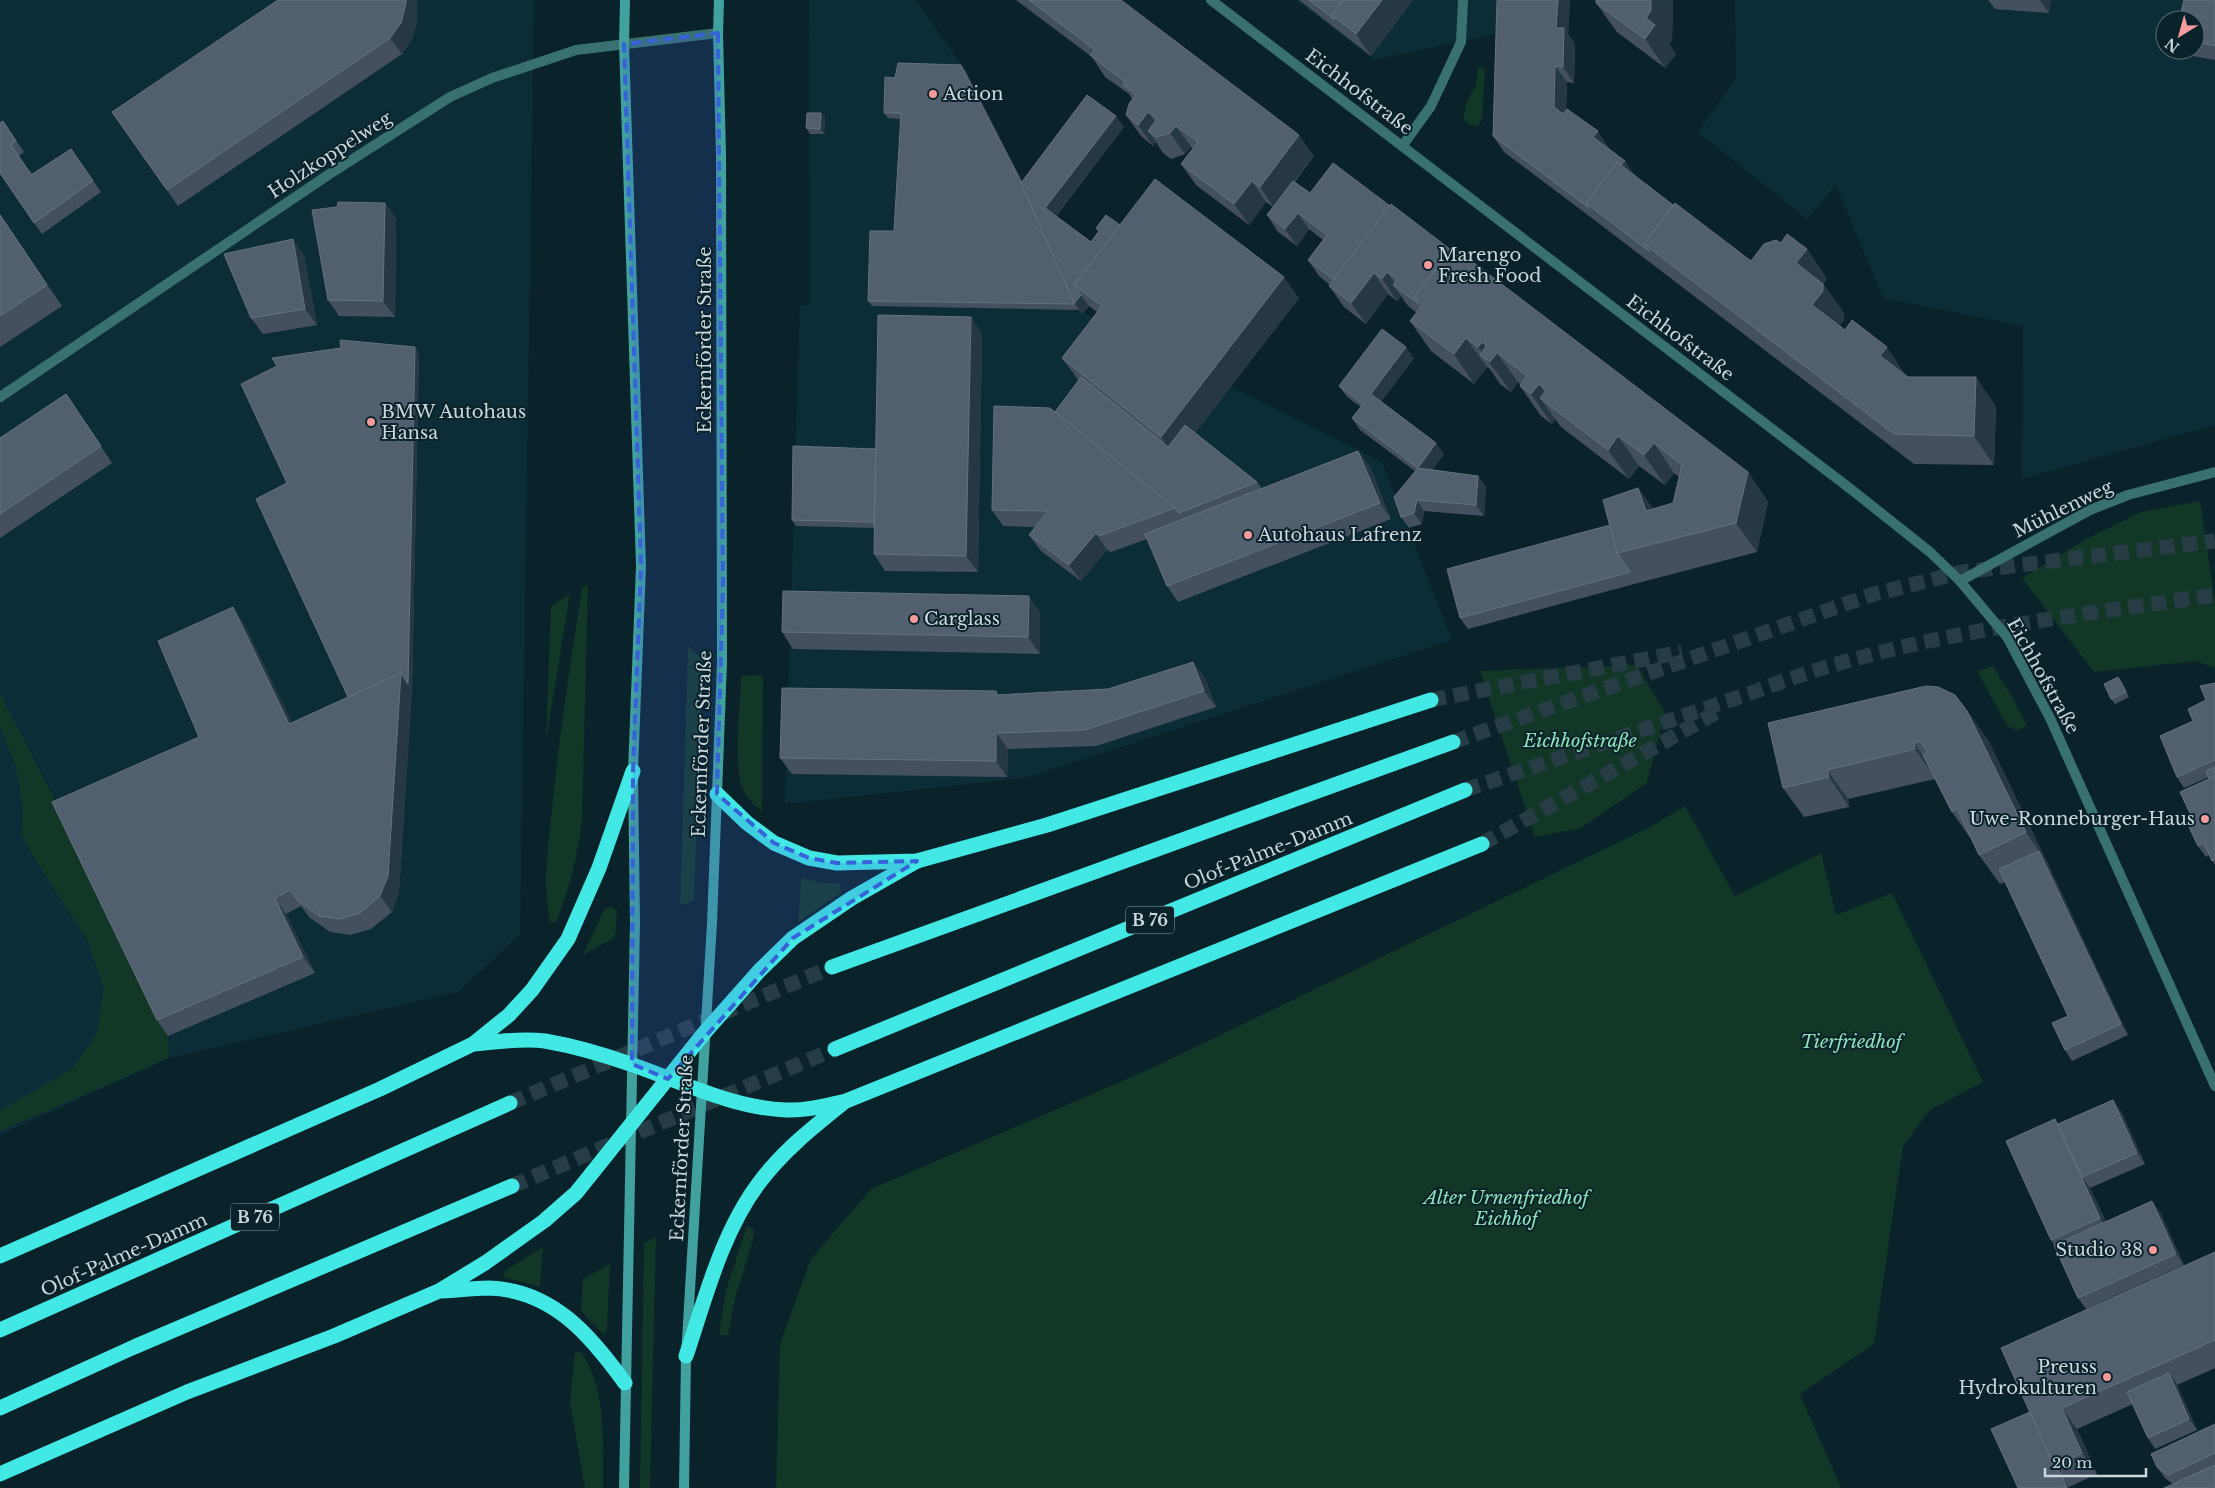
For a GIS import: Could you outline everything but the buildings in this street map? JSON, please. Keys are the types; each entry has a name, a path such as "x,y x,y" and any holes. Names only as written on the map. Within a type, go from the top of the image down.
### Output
{"highway":[{"path":"717,794 747,823 774,843 808,858 838,863 916,861 1047,825 1431,700"},
{"name":"Olof-Palme-Damm","path":"832,968 1453,742"},
{"path":"0,1256 380,1089 473,1044 509,1015 526,996 568,940 599,868 633,771"},
{"name":"Olof-Palme-Damm","path":"835,1049 1465,790"},
{"path":"473,1044 523,1040 544,1041 632,1064 700,1091 768,1108 788,1110 810,1109 846,1101 1482,844"},
{"path":"0,1474 188,1392 334,1336 440,1291 499,1254 576,1193 705,1032 760,970 793,938 852,898 916,861"},
{"path":"686,1356 715,1269 749,1198 759,1182 807,1132 846,1101"},
{"name":"Olof-Palme-Damm","path":"0,1330 510,1103"},
{"path":"0,1408 134,1347 512,1186"},
{"path":"440,1291 489,1288 508,1290 533,1297 563,1313 574,1322 592,1340 625,1383"}],"main road":[{"path":"624,1488 635,923 633,771 641,566 624,44 625,0"},
{"name":"Eckernförder Straße","path":"684,1488 686,1356 717,794 723,586 719,0"}],"street":[{"name":"Eichhofstraße","path":"1211,0 1852,490 1930,552 1960,581 2006,637 2050,718 2215,1086"},
{"path":"1403,145 1431,106 1461,42 1463,0"},
{"name":"Holzkoppelweg","path":"0,397 311,186 445,100 492,78 576,50 718,32"},
{"name":"Mühlenweg","path":"1960,581 2090,510 2128,495 2215,472"}],"highlighted area":[{"path":"718,33 723,586 717,794 774,843 809,858 837,863 917,861 793,938 668,1079 632,1064 633,771 641,566 624,44"}],"shaded area":[{"path":"0,0 534,0 520,934 459,992 169,1058 0,1135"},
{"path":"809,0 916,0 965,70 1028,194 1079,310 1382,462 1452,640 1025,778 785,804 800,305 810,305"},
{"path":"1295,0 1496,0 1496,34 1374,60"},
{"path":"1735,0 2215,0 2215,425 2022,479 2023,326 1883,298 1836,185 1807,219 1698,132 1736,78"}],"green space":[{"path":"1478,67 1485,68 1482,120 1477,126 1469,124 1463,119 1467,101 1476,85"},
{"path":"2200,501 2215,603 2215,668 2196,661 2094,672 2022,578 2090,537 2141,512"},
{"path":"588,584 582,819 572,872 556,923 550,922 548,907 546,876 548,846 559,747 582,589"},
{"path":"570,594 546,740 551,606"},
{"path":"688,646 703,660 694,901 680,905"},
{"name":"Eichhofstraße","path":"1637,665 1665,713 1647,783 1581,828 1535,837 1480,671"},
{"path":"1993,666 2013,698 2027,726 2016,731 2012,727 2008,727 1977,671"},
{"path":"763,675 762,812 742,788 738,766 738,751 741,676"},
{"path":"0,694 64,818 168,1036 169,1058 0,1131 0,1111 73,1068 97,1033 104,988 87,939 33,856 22,835 23,809 16,767 0,726"},
{"name":"Alter Urnenfriedhof Eichhof","path":"1685,806 1735,896 1821,853 1836,915 1892,893 1983,1082 1930,1110 1903,1146 1874,1344 1800,1394 1841,1488 776,1488 780,1344 811,1259 871,1189 1150,1069 1650,827"},
{"path":"801,878 823,883 839,883 841,893 798,922"},
{"path":"612,907 617,911 615,937 583,955 605,908"},
{"path":"747,1226 754,1230 753,1240 735,1298 728,1335 719,1335 726,1290"},
{"path":"656,1237 650,1488 640,1488 644,1243"},
{"path":"543,1247 540,1287 503,1277 506,1270"},
{"path":"610,1264 607,1329 604,1335 581,1311 583,1279"},
{"path":"581,1351 595,1383 602,1417 603,1488 585,1488 570,1403 575,1352"}],"tunnel":[{"path":"1453,742 1874,594 1963,572 2215,541"},
{"path":"1465,790 1807,673 1864,656 1980,631 2215,595"},
{"path":"1431,700 1682,652"},
{"path":"1482,844 1717,712"},
{"path":"510,1103 832,967"},
{"path":"512,1186 835,1049"}],"place":[{"name":"Action","path":"933,94"},
{"name":"Marengo Fresh Food","path":"1428,265"},
{"name":"BMW Autohaus Hansa","path":"371,422"},
{"name":"Autohaus Lafrenz","path":"1248,535"},
{"name":"Carglass","path":"914,619"},
{"name":"Uwe-Ronneburger-Haus","path":"2205,819"},
{"name":"Studio 38","path":"2153,1250"},
{"name":"Preuss Hydrokulturen","path":"2107,1377"}],"park label":[{"name":"Tierfriedhof","path":"1851,1042"}]}
